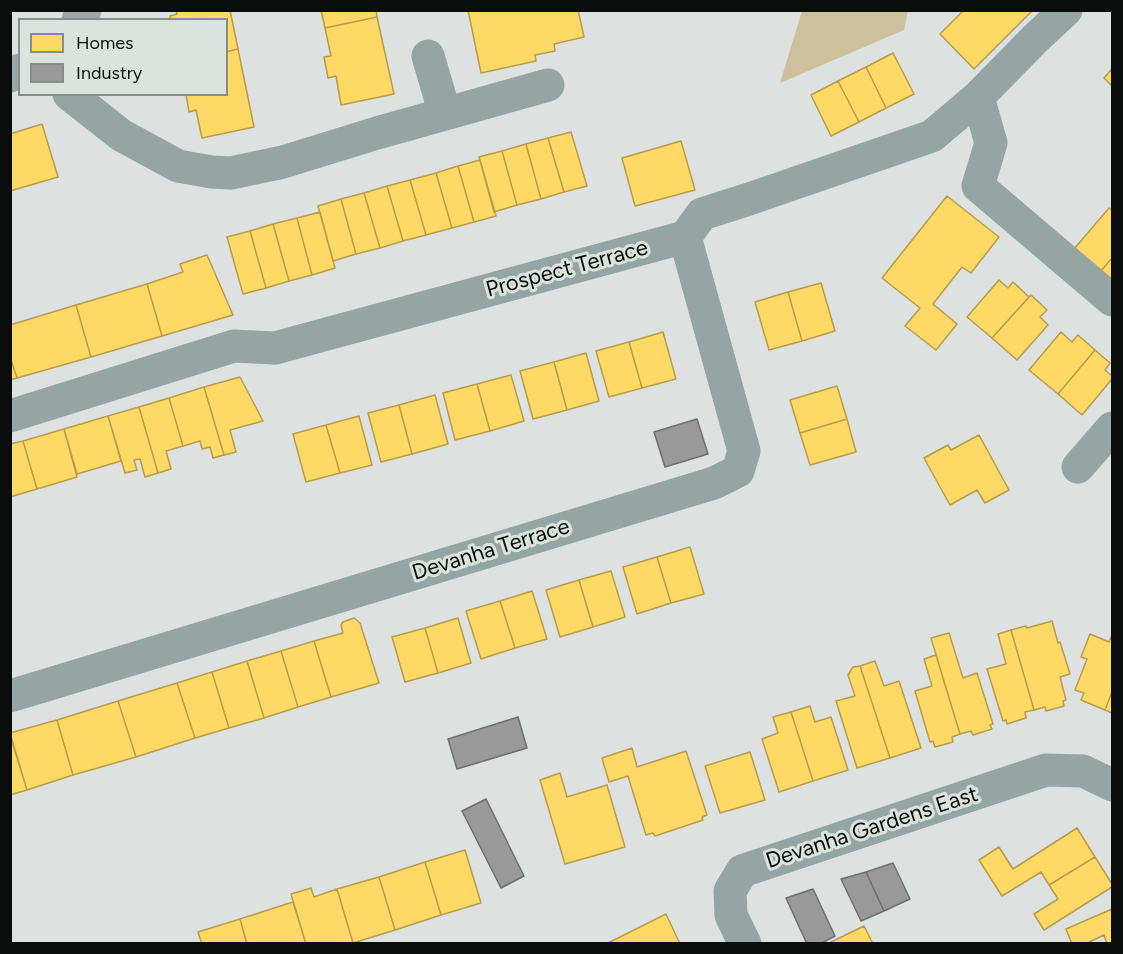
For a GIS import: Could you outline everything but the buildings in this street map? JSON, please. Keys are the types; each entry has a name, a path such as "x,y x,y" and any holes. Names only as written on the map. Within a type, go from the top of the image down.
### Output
{"street":[{"path":"685,237 702,214 932,136 978,97 1066,10"},
{"path":"428,56 445,114"},
{"path":"72,96 121,135 178,166 231,173 283,162 548,85"},
{"path":"978,97 990,143 978,186 1113,300"},
{"name":"Prospect Terrace","path":"10,416 234,346 275,348 685,237"},
{"name":"Devanha Terrace","path":"10,696 714,483 738,471 744,451 685,237"},
{"path":"1078,467 1113,428"},
{"name":"Devanha Gardens East","path":"745,944 730,915 730,891 742,871 1046,770 1083,771 1113,785"}],"shaded area":[{"path":"802,10 908,11 904,30 780,83"}]}
